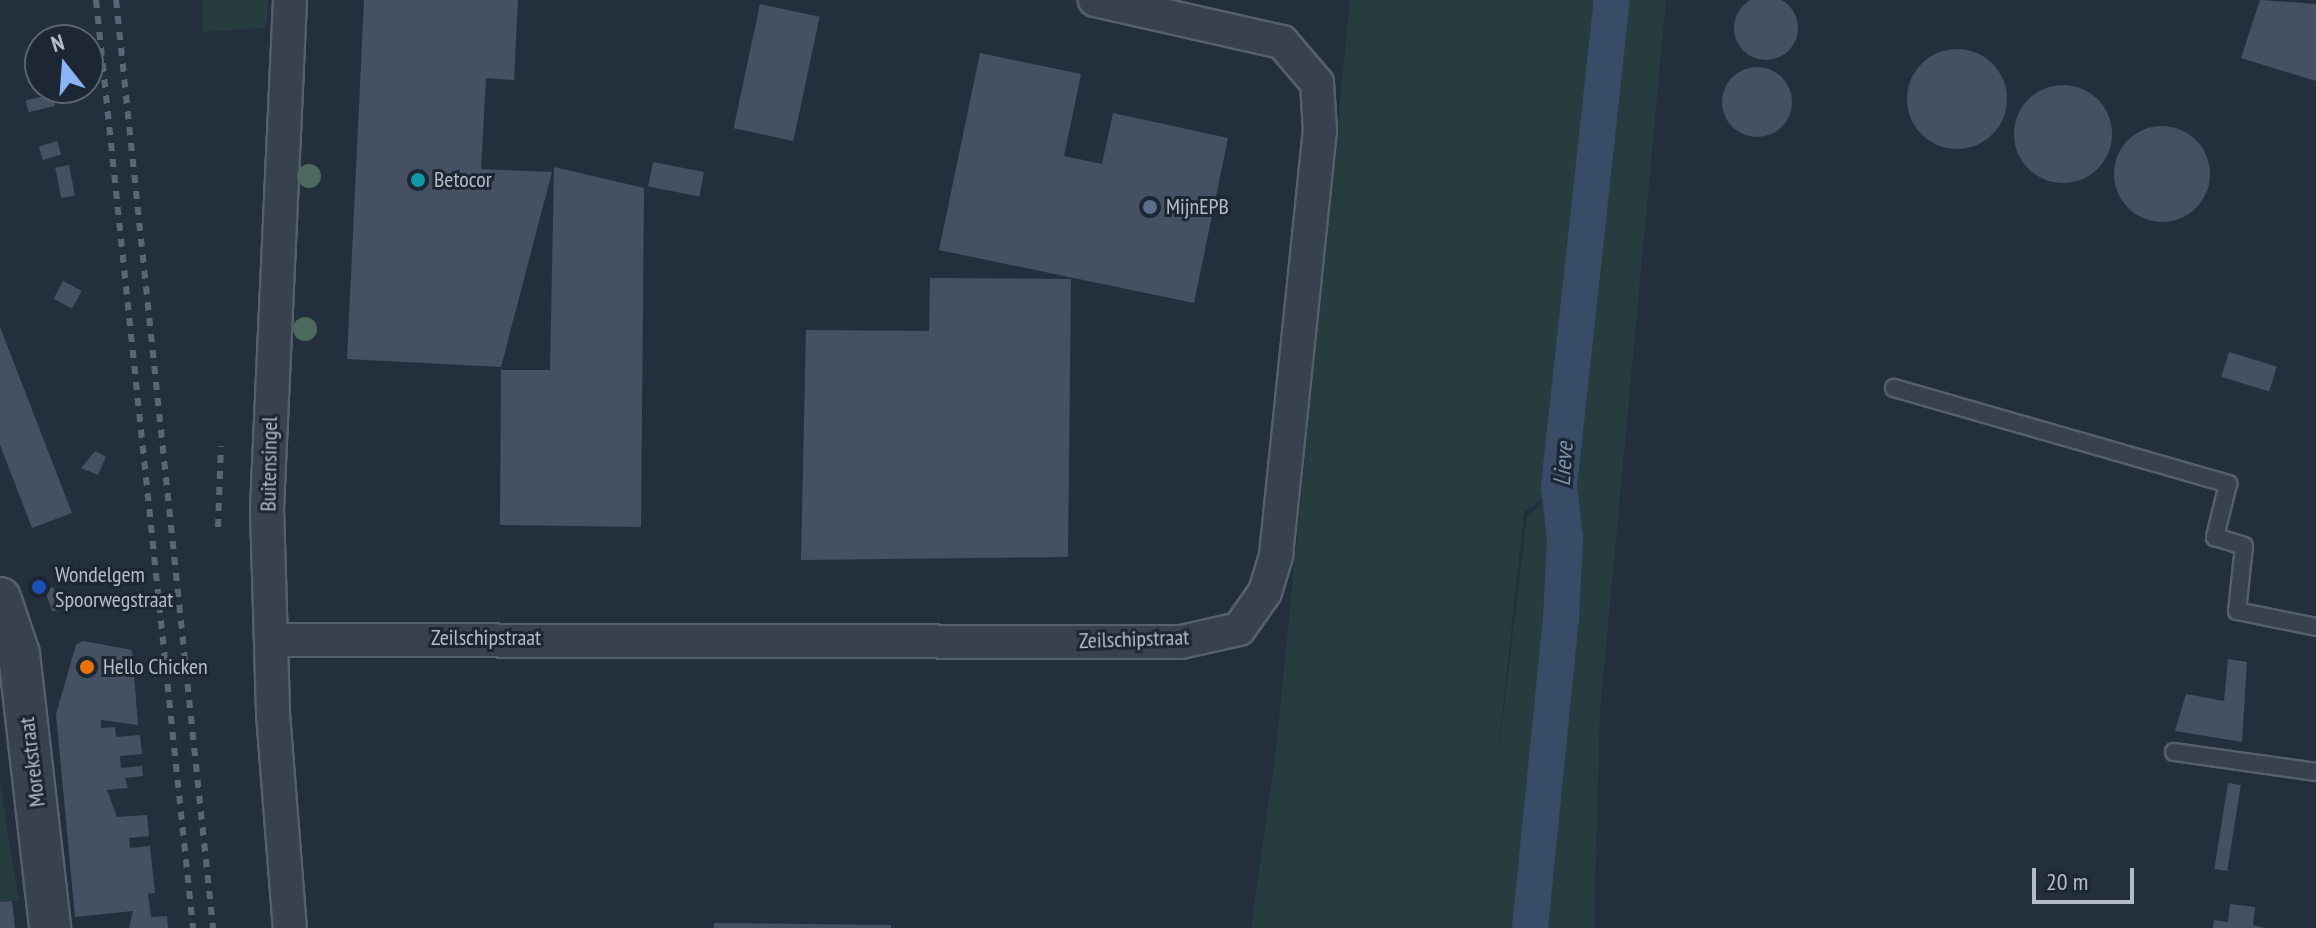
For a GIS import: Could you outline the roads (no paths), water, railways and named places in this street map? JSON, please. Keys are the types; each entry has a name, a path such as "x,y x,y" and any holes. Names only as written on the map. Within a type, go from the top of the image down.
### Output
{"street":[{"name":"Buitensingel","path":"290,0 267,493 272,640 290,928"},
{"name":"Zeilschipstraat","path":"272,640 1181,642 1239,629 1265,592 1276,555 1320,131 1317,83 1282,42 1096,0"},
{"name":"Morekstraat","path":"0,598 19,654 50,928"}],"lane":[{"path":"1894,388 2228,484 2215,537 2244,546 2237,611 2316,627"},
{"path":"2174,752 2316,772"}],"waterway":[{"name":"Lieve","path":"1530,928 1561,620 1565,538 1559,486 1612,0"}],"railway":[{"path":"96,0 193,928"},
{"path":"116,0 213,928"},
{"path":"218,527 221,446"}],"place":[{"name":"Betocor","path":"418,180"},
{"name":"MijnEPB","path":"1150,207"},
{"name":"Wondelgem Spoorwegstraat","path":"39,587"},
{"name":"Hello Chicken","path":"87,667"}]}
